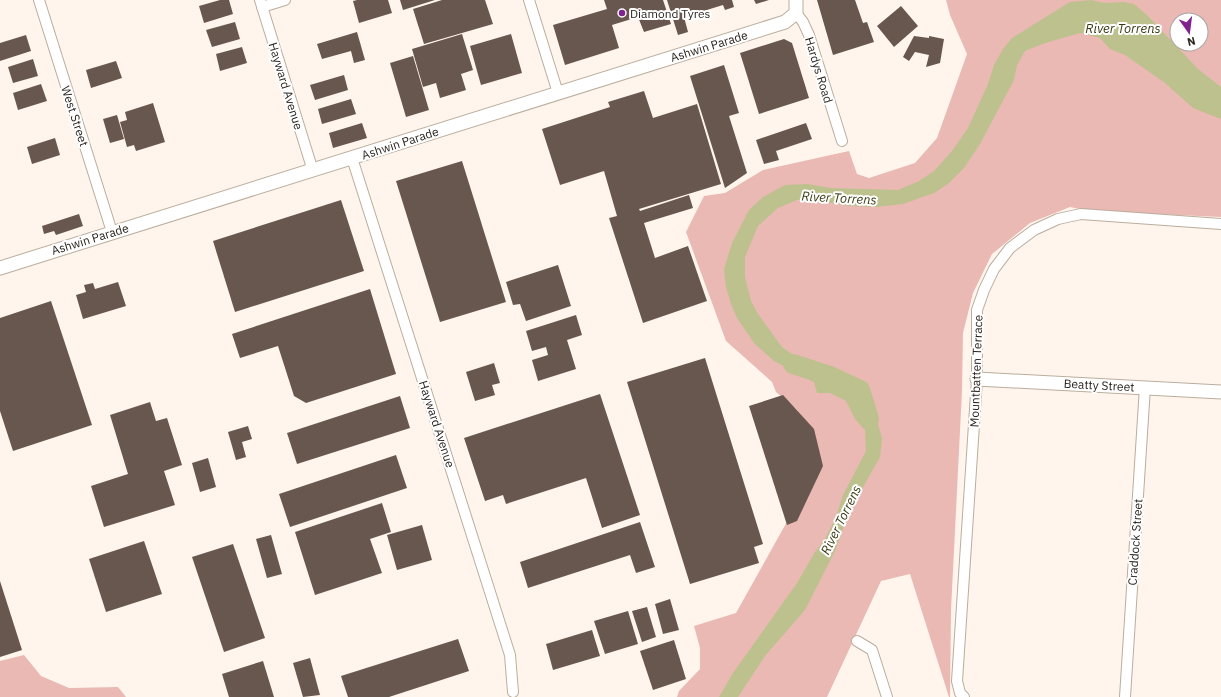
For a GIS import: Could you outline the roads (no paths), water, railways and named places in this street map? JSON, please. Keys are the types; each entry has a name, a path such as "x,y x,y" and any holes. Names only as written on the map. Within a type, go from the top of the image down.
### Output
{"street":[{"name":"West Street","path":"39,0 112,232"},
{"path":"261,4 285,0"},
{"path":"529,0 558,92"},
{"name":"Hayward Avenue","path":"261,4 313,171"},
{"name":"Ashwin Parade","path":"0,268 785,22 796,6"},
{"name":"Hardys Road","path":"796,6 809,35 842,141"},
{"name":"Hayward Avenue","path":"352,158 510,655 513,692"},
{"name":"Mountbatten Terrace","path":"964,697 958,687 957,680 977,379 977,310 994,269 1010,248 1034,230 1058,219 1081,214 1221,224"},
{"name":"Beatty Street","path":"977,379 1221,392"},
{"name":"Craddock Street","path":"1125,697 1145,387"},
{"path":"857,641 872,650 887,697"}],"water":[{"name":"River Torrens","path":"1091,0 1105,3 1123,2 1134,4 1148,16 1169,38 1169,52 1182,52 1198,69 1221,87 1221,119 1193,108 1165,83 1125,55 1110,49 1100,38 1080,33 1045,43 1025,51 1017,65 1014,80 980,144 964,168 949,183 934,193 903,204 876,207 850,206 807,199 797,200 778,208 758,226 745,257 745,277 751,301 758,314 782,347 825,377 864,395 873,405 882,439 880,457 849,512 835,551 805,610 765,656 738,697 719,697 733,673 797,583 815,552 825,539 836,517 843,495 866,451 865,430 855,419 846,401 830,393 817,393 814,382 774,361 754,343 737,318 726,287 724,269 732,243 749,210 763,197 785,185 807,184 831,188 898,190 919,181 934,171 952,151 968,128 988,84 994,65 1003,49 1012,38 1070,2"}],"waterway":[{"name":"River Torrens","path":"793,364 830,376 860,390 869,419"}],"place":[{"name":"Diamond Tyres","path":"622,13"}]}
